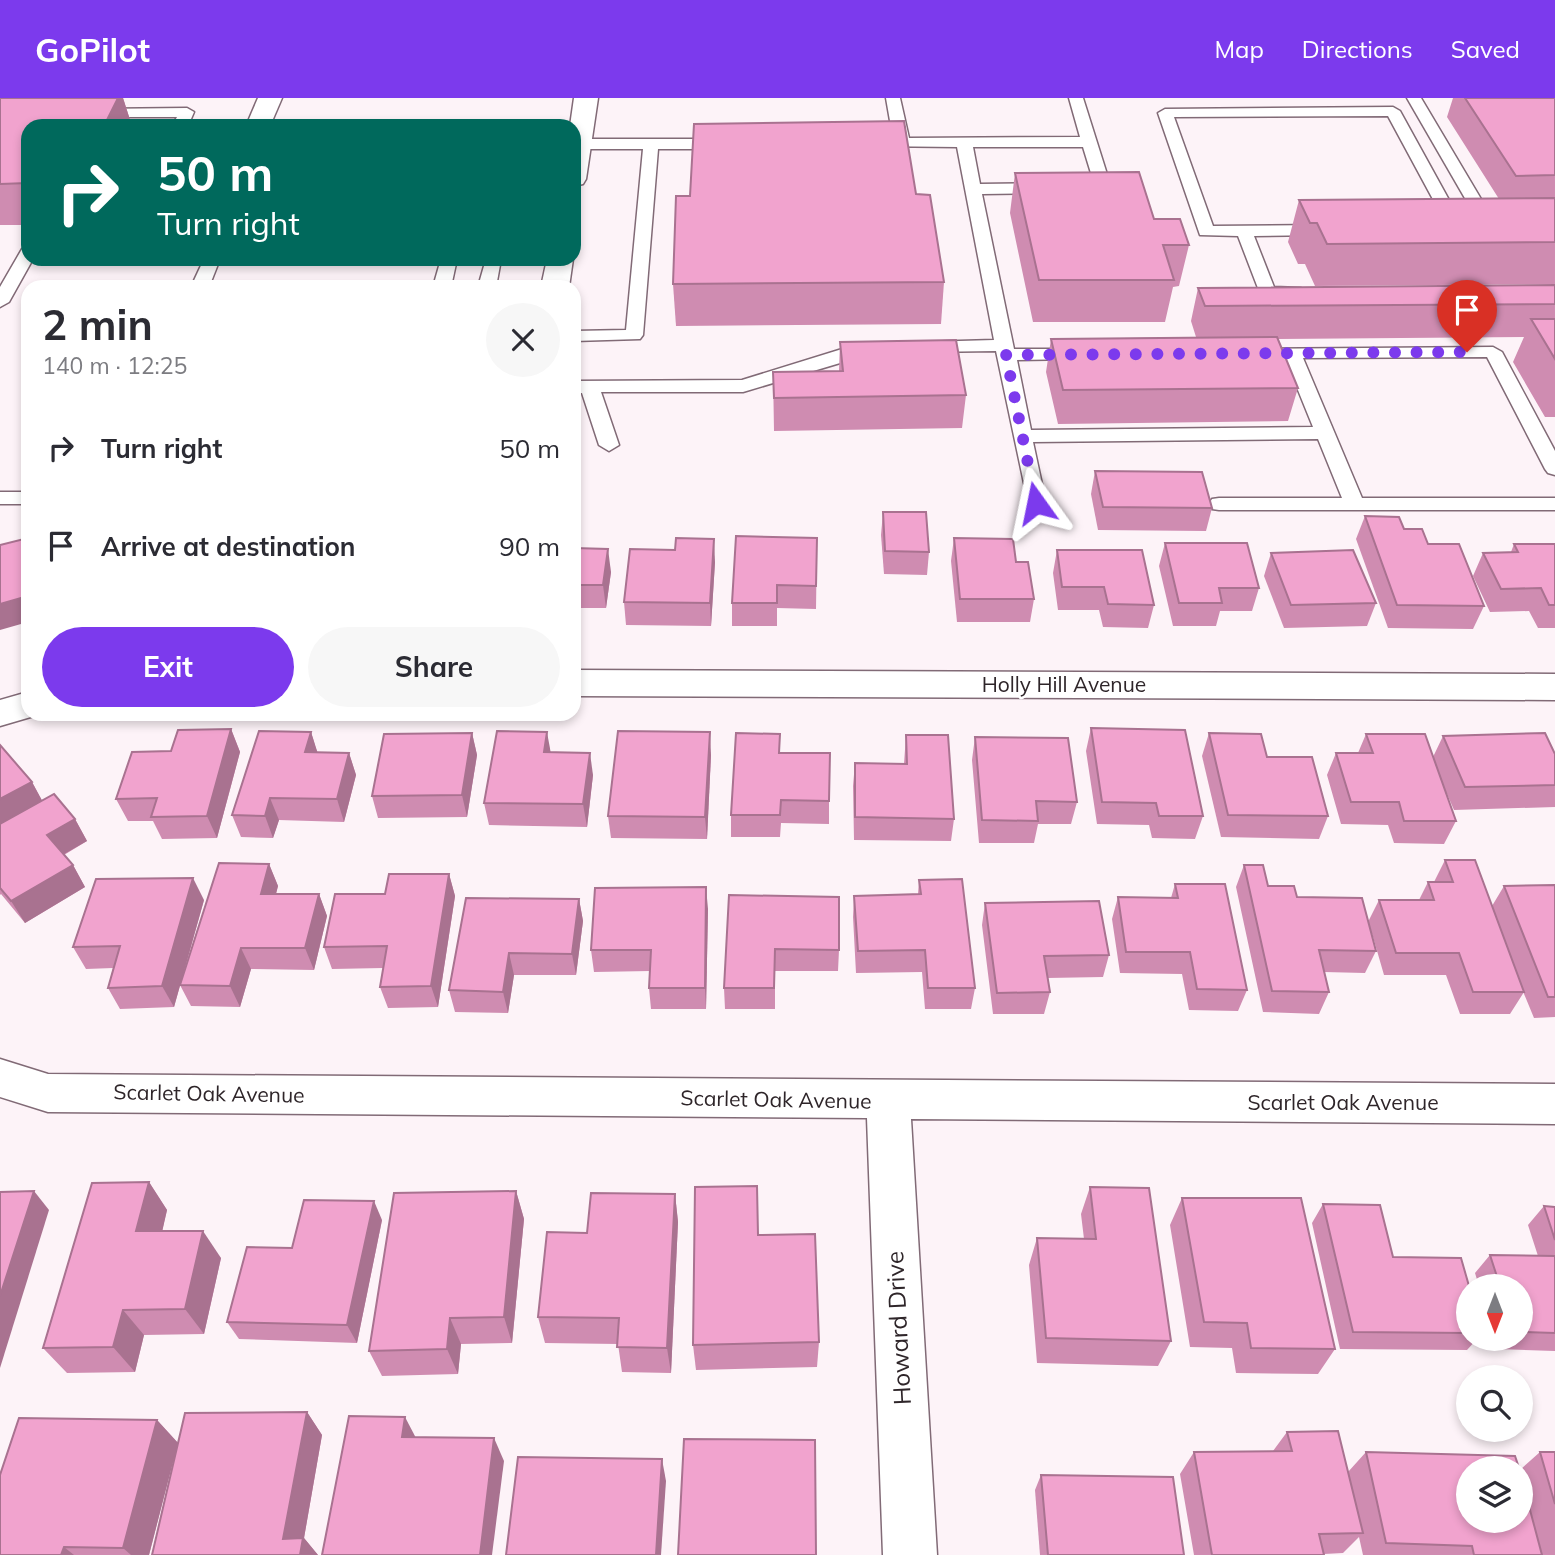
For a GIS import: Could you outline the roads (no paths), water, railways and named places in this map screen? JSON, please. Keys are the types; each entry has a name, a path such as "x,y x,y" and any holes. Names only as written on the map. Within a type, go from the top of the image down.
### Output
{"street":[{"path":"261,119 270,98"},
{"path":"581,124 586,98"},
{"name":"Holly Hill Avenue","path":"581,682 1555,687"},
{"path":"0,713 21,707"},
{"name":"Scarlet Oak Avenue","path":"0,1078 48,1093 1555,1104"},
{"name":"Howard Drive","path":"888,1101 909,1555"}],"lane":[{"path":"893,98 902,143"},
{"path":"973,189 1103,187 1076,98"},
{"path":"1414,98 1497,229 1432,230"},
{"path":"1343,230 1206,231 1165,113 1393,111 1458,230"},
{"path":"80,114 187,112 184,119"},
{"path":"860,143 1088,142"},
{"path":"964,143 1036,503"},
{"path":"581,144 734,144"},
{"path":"581,336 634,335 651,144"},
{"path":"1244,231 1267,292 1308,292"},
{"path":"0,302 21,265"},
{"path":"609,445 582,387 743,386 861,349 1101,354"},
{"path":"1238,353 1493,352 1555,469"},
{"path":"1292,353 1355,505"},
{"path":"1023,436 1325,433"},
{"path":"0,498 21,498"},
{"path":"1219,505 1555,504"}]}
